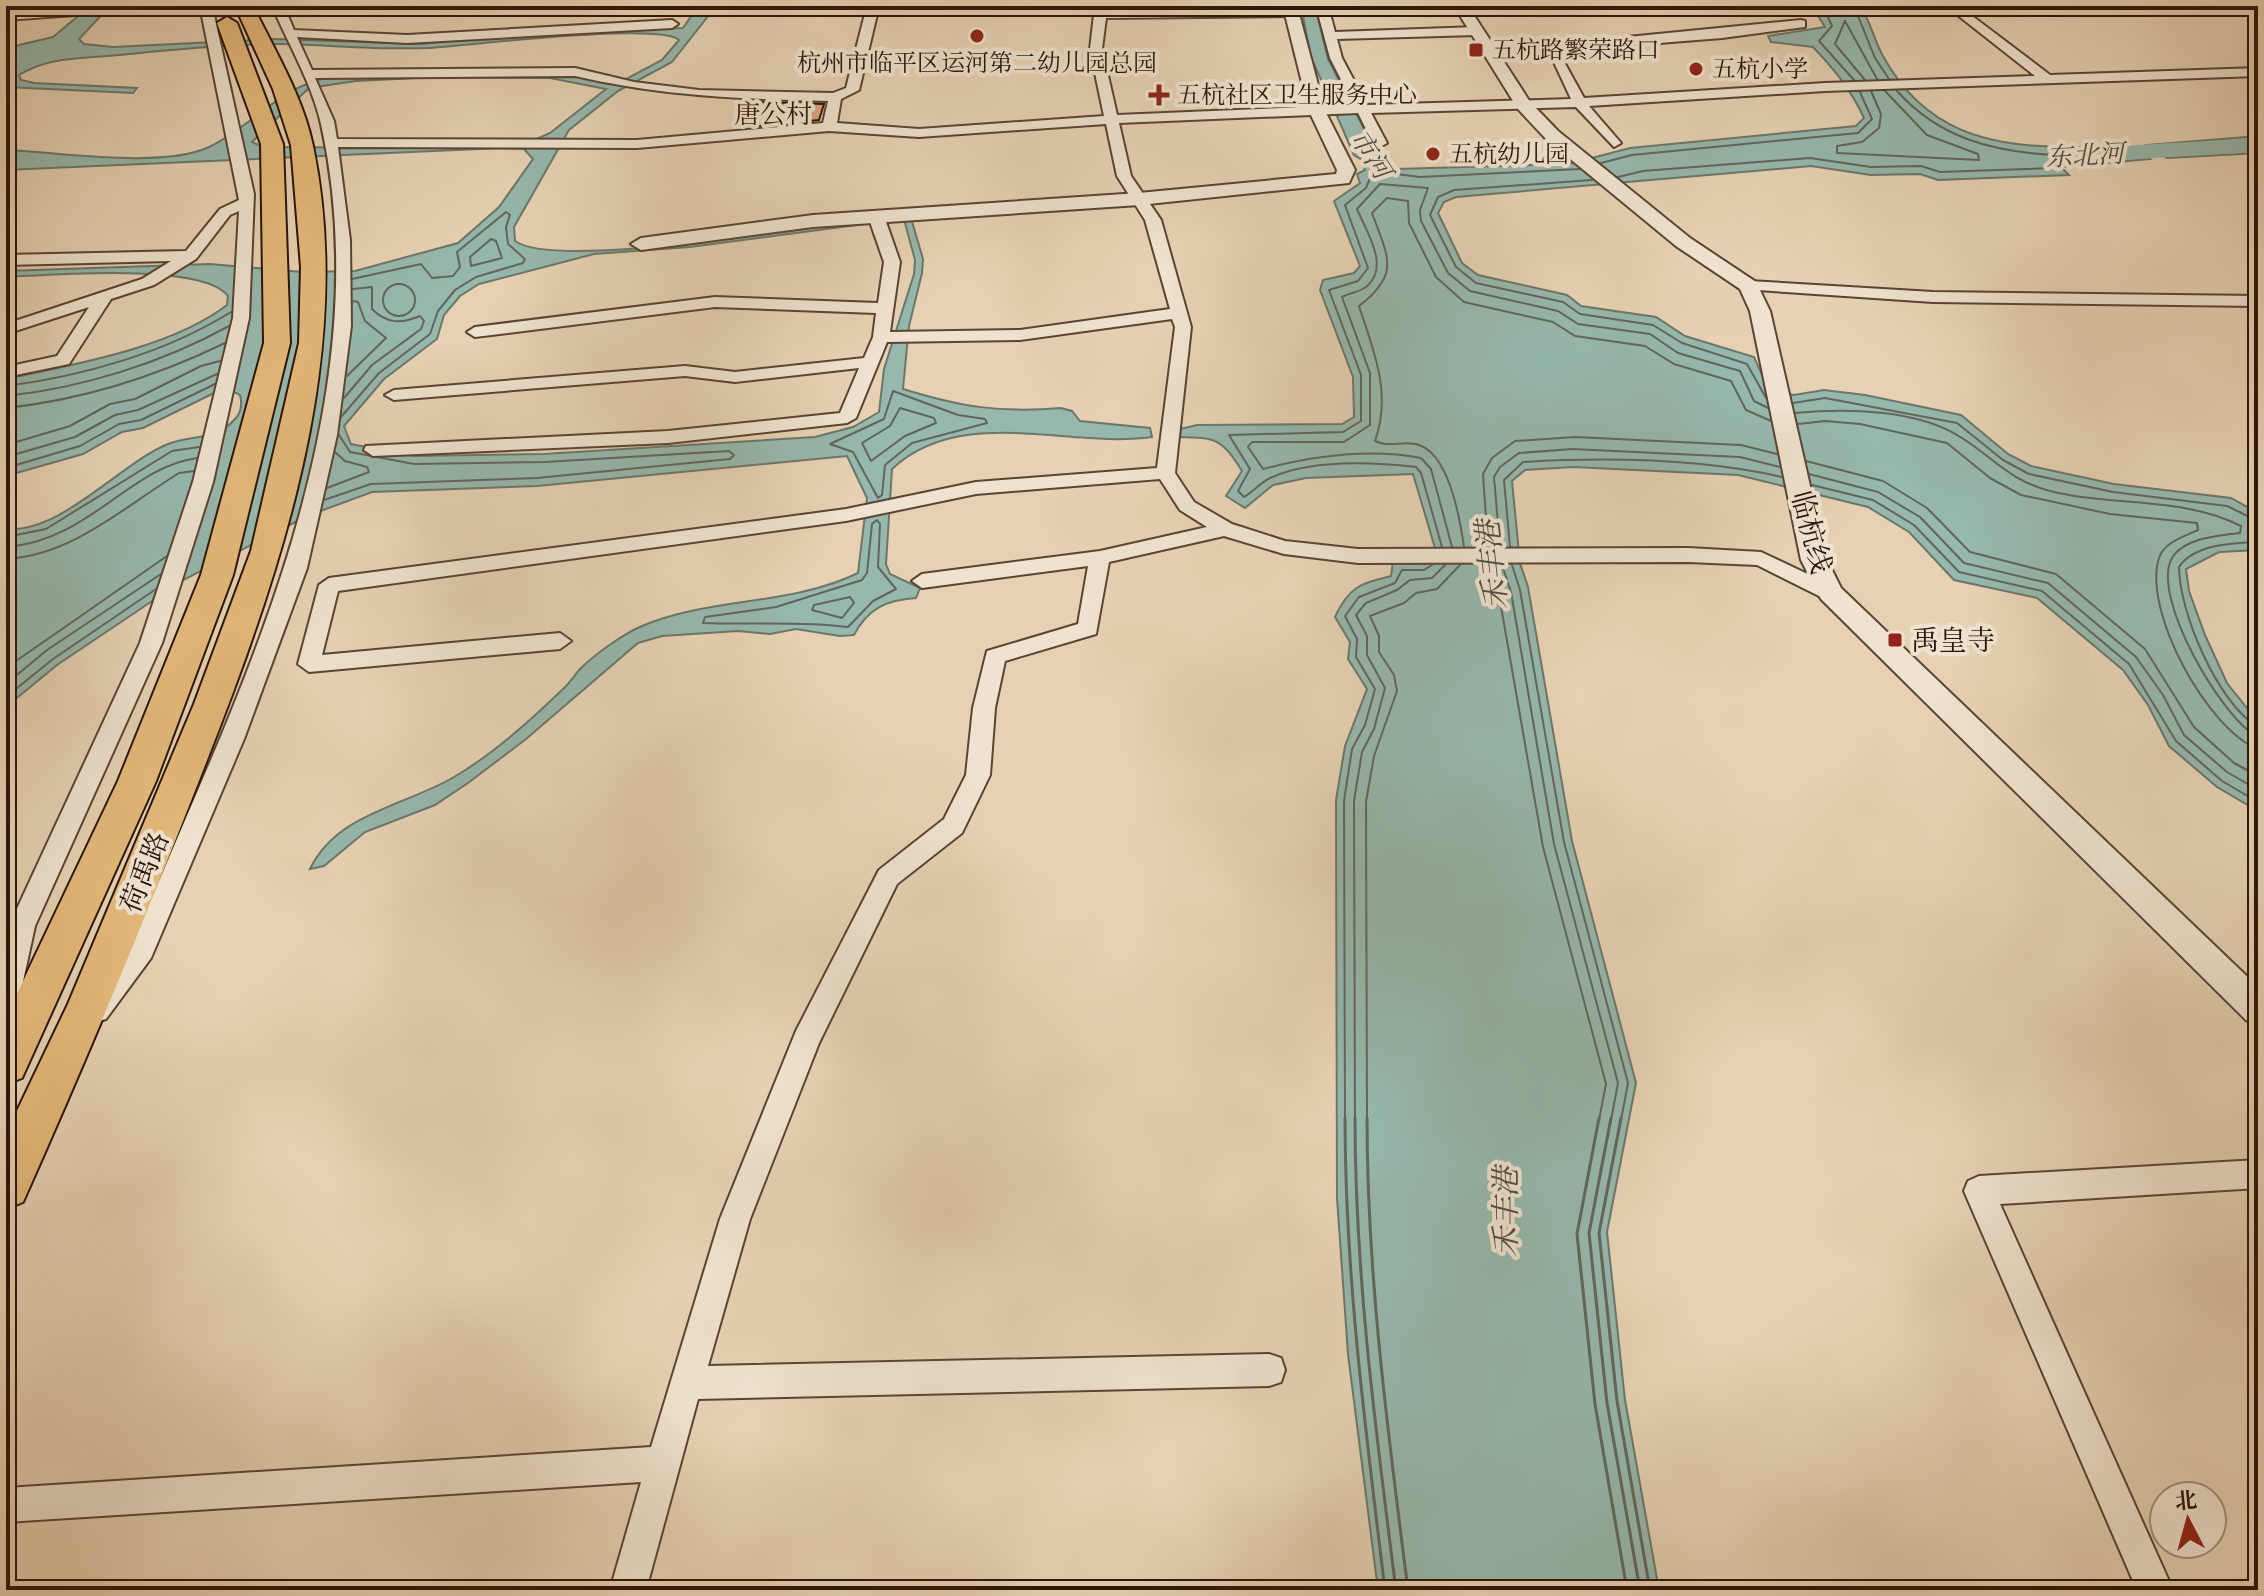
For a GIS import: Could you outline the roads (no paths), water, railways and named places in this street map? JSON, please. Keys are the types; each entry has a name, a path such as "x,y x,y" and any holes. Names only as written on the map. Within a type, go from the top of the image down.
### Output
{"main road":[{"name":"荷禹路","path":"6,1063 137,781 217,575 277,343 272,144 219,6"},
{"name":"荷禹路","path":"6,1186 75,1037 212,704 267,551 312,343 314,267 302,145 283,89 244,6"}],"street":[{"path":"6,16 81,8 143,6"},
{"path":"6,1063 9,986 22,926 151,643 203,482 241,318 247,202 243,166 206,6"},
{"path":"75,1037 138,958 232,739 297,568 328,435 343,326 342,254 331,150 327,121 278,6"},
{"path":"311,81 575,72 634,86 699,94 835,97 852,90 873,6"},
{"path":"1322,6 1328,36 1380,143"},
{"path":"1952,6 2048,80"},
{"path":"1462,7 1524,105 1578,158 1683,242 1749,286 1933,297 2258,301"},
{"path":"641,244 813,221 1139,199 1343,179 1346,170 1317,111 1290,9 1100,10 1096,49 1124,176 1139,199 1153,220 1183,327 1166,473 1187,506 1225,529 1284,547 1358,556 1688,555 1761,559 1830,593"},
{"path":"292,38 407,39 672,24"},
{"path":"1614,143 1579,102 1550,48 1678,39 1801,24"},
{"path":"1328,36 1477,31"},
{"path":"331,150 544,143 637,144 829,127 919,133 1113,119 1524,105 1845,86 2258,72"},
{"path":"829,127 835,97"},
{"path":"6,329 23,326 157,277 190,256 225,212 247,202"},
{"path":"373,450 668,437 847,418 881,337 892,262 876,216"},
{"path":"6,260 190,256"},
{"name":"临杭线","path":"1749,286 1760,311 1814,560 1830,593 2258,1009"},
{"path":"6,372 63,360 105,296"},
{"path":"475,332 715,302 885,308"},
{"path":"881,337 1020,335 1179,313"},
{"path":"394,395 685,371 735,377 870,362"},
{"path":"560,641 309,664 329,585 846,515 976,488 1166,473"},
{"path":"922,581 1100,558 1225,529"},
{"path":"628,1590 735,1219 806,1040 888,877 953,826 978,775 984,708 995,656 1088,629 1100,558"},
{"path":"2155,1590 1979,1191 2258,1174"},
{"path":"687,1383 1269,1370"},
{"path":"6,1505 663,1463"}],"water":[{"path":"90,6 110,6 79,39 84,44 113,47 275,39 420,44 534,33 683,28 698,6 716,6 672,62 618,91 569,130 514,227 515,241 539,249 626,249 860,221 864,224 690,247 594,254 479,284 460,296 444,315 437,339 384,379 344,426 351,444 414,456 544,454 815,437 853,427 879,412 884,369 914,274 915,260 905,218 911,218 923,259 909,326 903,389 981,407 1019,410 1061,408 1072,411 1080,421 1150,428 1152,437 1120,439 983,433 950,438 920,449 892,469 886,564 890,574 920,588 916,598 879,607 854,635 840,636 796,629 770,634 738,631 662,636 638,643 526,739 468,783 435,805 365,832 324,866 310,869 322,850 355,823 435,787 482,758 537,714 588,662 635,629 695,610 805,591 858,573 867,498 847,456 537,486 372,492 307,516 185,579 57,665 6,707 6,529 27,527 69,509 168,444 220,431 236,418 241,404 240,395 230,390 214,393 143,428 122,432 83,454 6,476 6,379 91,360 179,333 227,305 228,296 213,285 189,278 124,273 6,277 6,271 210,264 302,272 355,271 458,243 499,207 533,159 524,149 501,148 6,170 6,150 110,158 189,154 225,138 282,97 313,81 331,77 564,75 617,84 662,60 679,40 664,35 636,33 559,36 427,48 281,44 220,46 67,59 42,64 19,75 21,80 34,83 137,88 133,93 6,87 6,48 53,37","holes":["437,77 550,78 606,89 550,133 530,142 434,148 263,147 252,142 309,88 356,81"]},
{"path":"1301,6 1315,6 1328,59 1382,164 1395,169 1569,164 1630,148 1856,126 1864,118 1859,108 1842,81 1813,47 1771,42 1768,36 1825,27 1812,6 1860,6 1883,56 1899,81 1938,118 1961,130 2011,143 2111,147 2141,154 2150,159 2061,167 2069,175 1938,180 1920,174 1871,175 1811,166 1456,197 1444,202 1438,213 1462,263 1478,275 1567,295 1581,306 1656,317 1685,336 1754,357 1769,390 1794,395 1824,390 1865,395 1961,415 2008,454 2031,466 2114,484 2231,498 2258,513 2258,550 2219,552 2186,569 2189,591 2227,683 2258,722 2258,811 2217,787 2169,746 2148,705 2123,670 2037,598 1954,580 1909,532 1868,507 1738,475 1573,467 1525,470 1512,481 1520,563 1528,587 1572,841 1636,1083 1607,1232 1625,1400 1659,1590 1378,1590 1348,1354 1337,1198 1336,800 1345,746 1367,689 1348,659 1350,642 1335,617 1345,599 1356,588 1391,576 1393,561 1423,563 1435,548 1413,474 1306,478 1273,485 1245,508 1226,496 1242,471 1229,452 1210,439 1178,437 1180,429 1197,425 1342,424 1354,417 1353,377 1320,290 1323,280 1354,273 1360,266 1334,201 1360,183 1357,174 1365,170 1362,160 1354,155 1311,57"},
{"path":"2258,136 2258,153 2167,158 2147,145"}],"waterway":[{"name":"东北河","path":"2086,155 2258,145"}],"place":[{"name":"杭州市临平区运河第二幼儿园总园","path":"977,36"},
{"name":"五杭路繁荣路口","path":"1476,50"},
{"name":"五杭小学","path":"1696,69"},
{"name":"五杭社区卫生服务中心","path":"1159,95"},
{"name":"五杭幼儿园","path":"1433,154"},
{"name":"禹皇寺","path":"1895,640"}],"district":[{"name":"唐公村","path":"773,114"}],"water label":[{"name":"市河","path":"1371,154"},
{"name":"禾丰港","path":"1492,565"},
{"name":"禾丰港","path":"1506,1212"}]}
